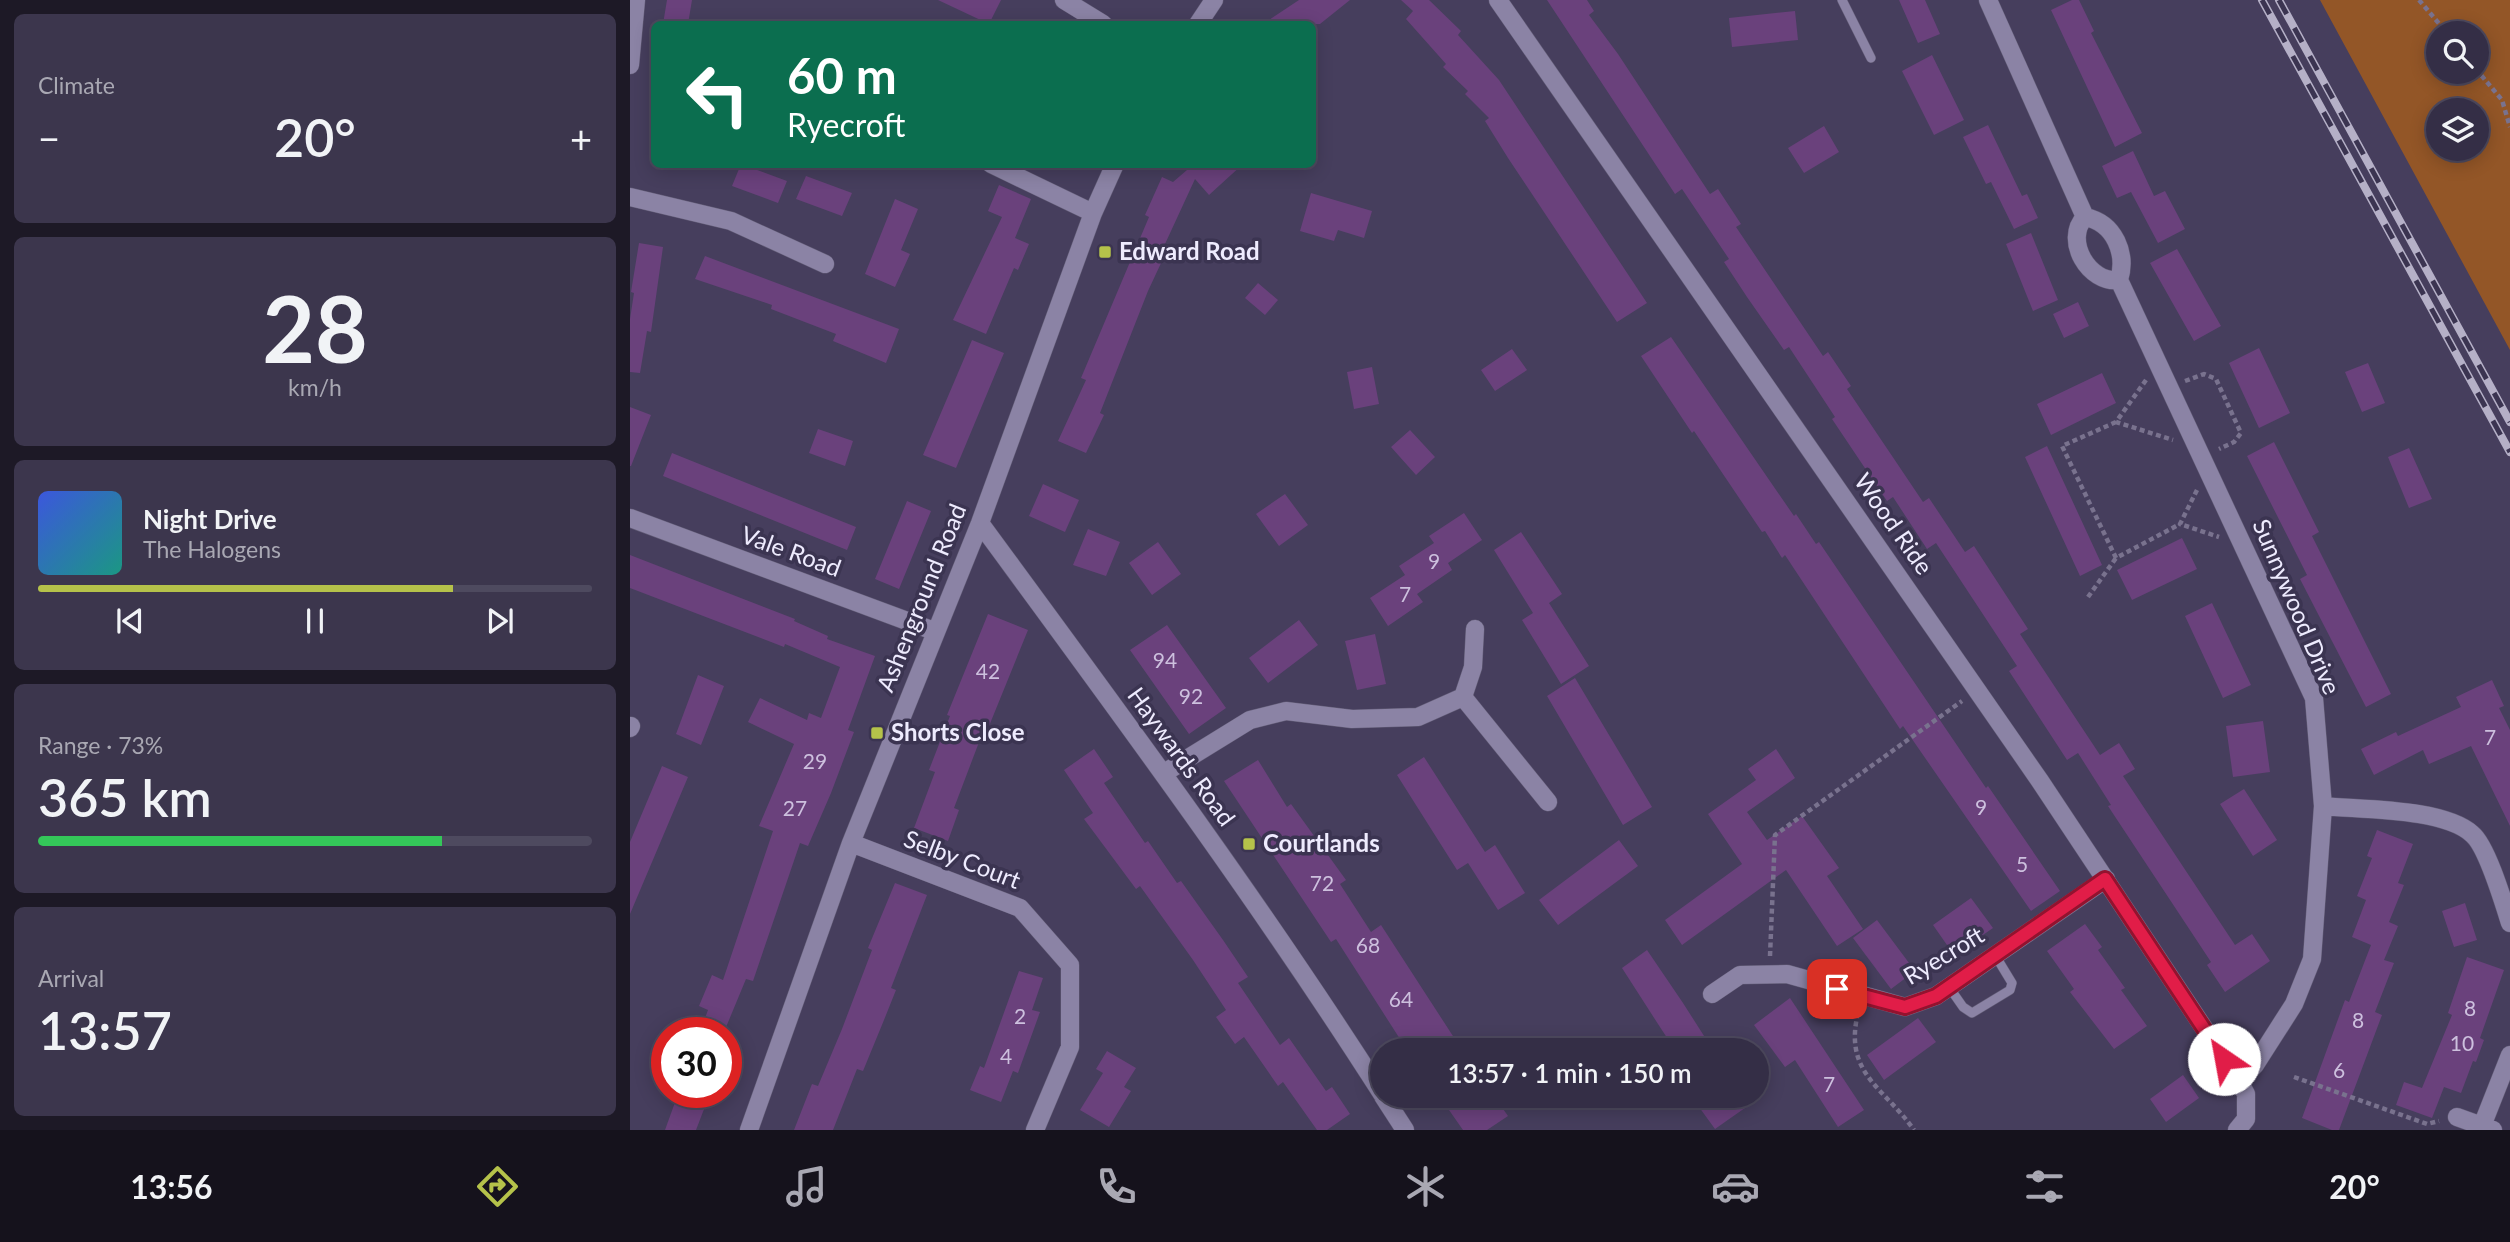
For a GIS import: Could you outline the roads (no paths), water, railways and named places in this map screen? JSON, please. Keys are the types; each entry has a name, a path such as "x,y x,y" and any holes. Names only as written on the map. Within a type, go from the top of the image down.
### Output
{"street":[{"path":"630,65 636,0"},
{"path":"1064,0 1098,21"},
{"path":"1200,21 1214,0"},
{"name":"Wood Ride","path":"1498,0 1977,689 2239,1081"},
{"path":"1988,0 2085,217 2079,225 2076,243 2082,257 2099,275 2107,280 2119,281"},
{"path":"999,168 1093,214"},
{"name":"Ashenground Road","path":"749,1130 851,843 934,631 980,523 1093,214 1113,168"},
{"path":"630,197 731,221 825,264"},
{"name":"Sunnywood Drive","path":"2085,217 2098,221 2116,240 2123,261 2119,281 2314,698 2323,806 2312,960 2294,1004 2255,1065 2239,1081"},
{"name":"Vale Road","path":"630,519 934,631"},
{"name":"Haywards Road","path":"980,523 1164,773 1321,999 1370,1075"},
{"path":"1164,773 1250,720 1286,711 1352,719 1418,716 1463,697 1473,667 1475,629"},
{"path":"1463,697 1548,802"},
{"path":"2323,806 2441,818 2473,834 2496,880 2510,923"},
{"name":"Selby Court","path":"851,843 1020,908 1070,964 1070,1047 1035,1130"},
{"name":"Ryecroft","path":"1712,994 1740,975 1787,974 1905,1007 1936,996 2105,879"},
{"path":"2457,1117 2488,1128 2510,1055"},
{"path":"2236,1130 2246,1119 2246,1094 2239,1081"},
{"name":"Haywards Road","path":"1391,1108 1405,1130"}],"lane":[{"path":"1842,0 1871,58"},
{"path":"1949,987 1963,1007 1972,1013 2010,990 2012,983 1995,955"}],"railway":[{"path":"2262,0 2510,452"},
{"path":"2279,0 2510,422"}],"place":[{"name":"Edward Road","path":"1105,252"},
{"name":"Shorts Close","path":"877,733"},
{"name":"Courtlands","path":"1249,844"}]}
